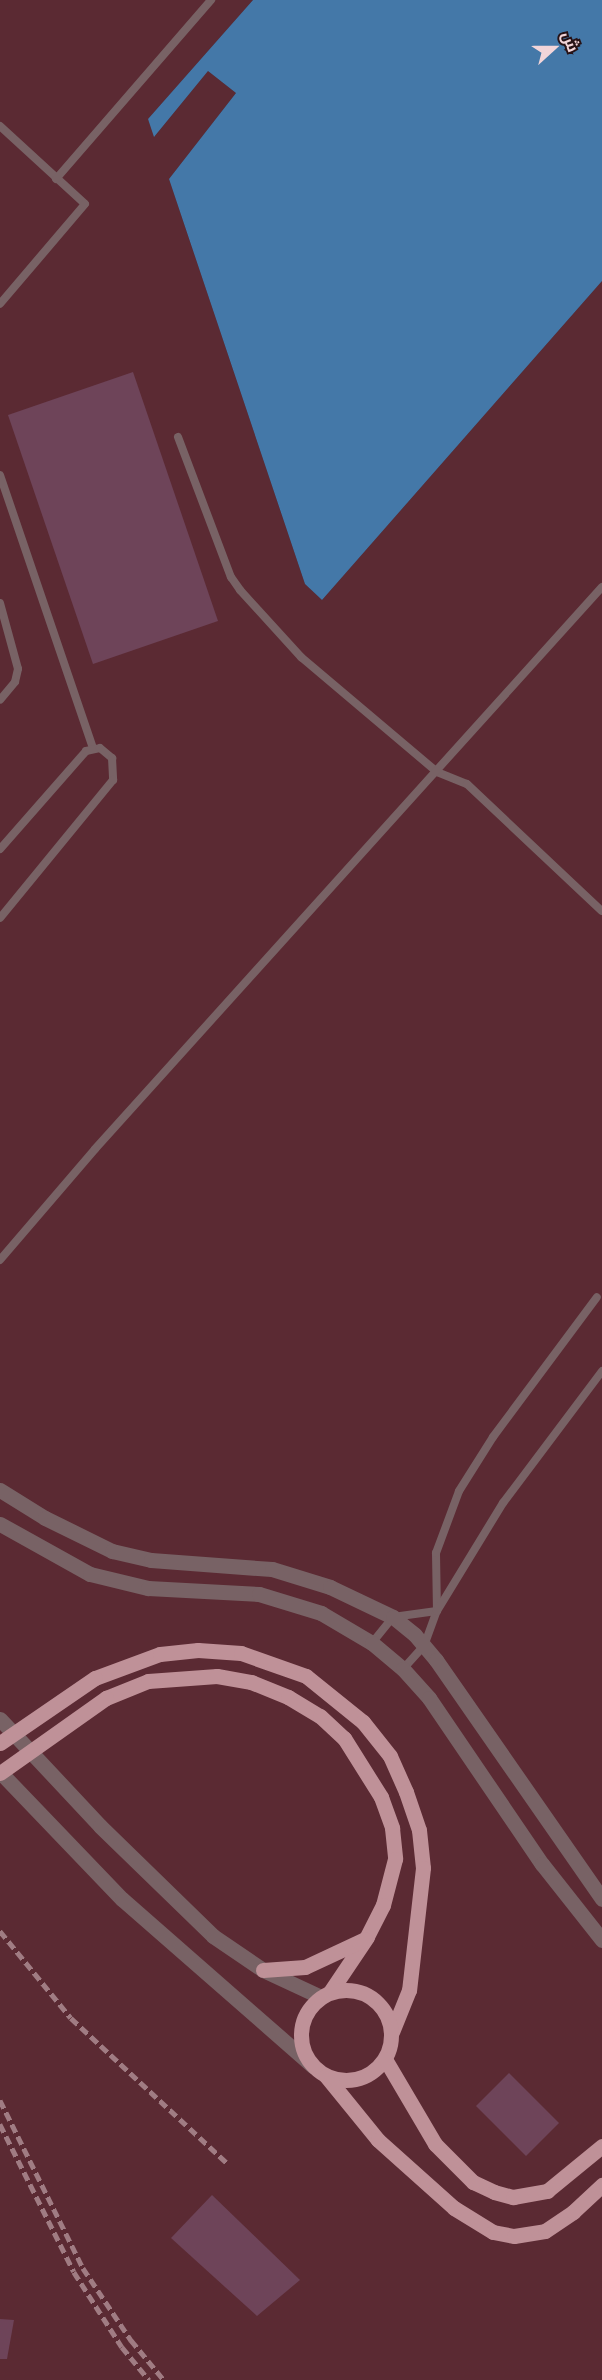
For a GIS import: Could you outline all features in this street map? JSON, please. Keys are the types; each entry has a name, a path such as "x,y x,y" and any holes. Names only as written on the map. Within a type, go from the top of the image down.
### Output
{"main road":[{"path":"0,1743 95,1678 160,1654 198,1650 241,1653 306,1676 363,1722 390,1756 406,1792 419,1830 423,1868 409,1990 392,2032 385,2059 374,2071 359,2079 342,2080 326,2076"},
{"path":"0,1772 106,1698 148,1681 217,1676 251,1682 288,1697 320,1716 364,1766 392,1828 395,1859 392,1881 367,1937 325,1995 306,2013 301,2035 302,2047 314,2066 326,2076 362,2123 386,2147 453,2208 493,2232 514,2236 545,2231 573,2212 602,2185"},
{"path":"263,1970 305,1967 367,1937"},
{"path":"325,1995 348,1989 366,1994 386,2014 392,2032"},
{"path":"385,2059 435,2144 473,2182 494,2192 520,2197 547,2191 599,2154"}],"street":[{"path":"0,1490 45,1518 112,1551 151,1560 272,1569 330,1587 393,1617 424,1646 602,1899"},
{"path":"0,1524 90,1574 148,1588 260,1594 321,1613 372,1643 403,1669 449,1726 542,1864 602,1940"},
{"path":"0,1719 171,1896 213,1936 263,1970 325,1995"},
{"path":"0,1772 122,1899 314,2066"}],"lane":[{"path":"56,179 211,0"},
{"path":"0,126 85,204 0,304"},
{"path":"178,436 231,577 240,590 301,657 437,772 467,784 602,911"},
{"path":"0,475 93,748"},
{"path":"0,1260 95,1149 602,587"},
{"path":"0,603 18,669 15,682 0,700"},
{"path":"0,849 81,756 93,748 100,748 112,758 113,780 0,918"},
{"path":"436,1611 436,1553 459,1491 493,1437 597,1297"},
{"path":"403,1669 424,1646 436,1611 503,1503 602,1371"},
{"path":"372,1643 393,1617 436,1611"}],"shaded area":[{"path":"0,0 253,0 148,119 155,136 208,71 236,93 169,179 305,584 322,600 602,281 602,2380 0,2380"}],"water":[{"path":"253,0 602,0 602,281 322,600 305,584 169,179 236,93 208,71 154,137 148,119"}],"building":[{"path":"133,372 218,621 93,664 8,415"},
{"path":"509,2073 559,2123 526,2156 476,2106"},
{"path":"212,2195 300,2280 257,2316 171,2238"},
{"path":"0,2319 14,2320 7,2359 0,2359"}],"railway":[{"path":"0,1931 71,2018 227,2163"},
{"path":"0,2100 83,2268 131,2340 164,2380"},
{"path":"0,2124 74,2272 122,2347 149,2380"}]}
